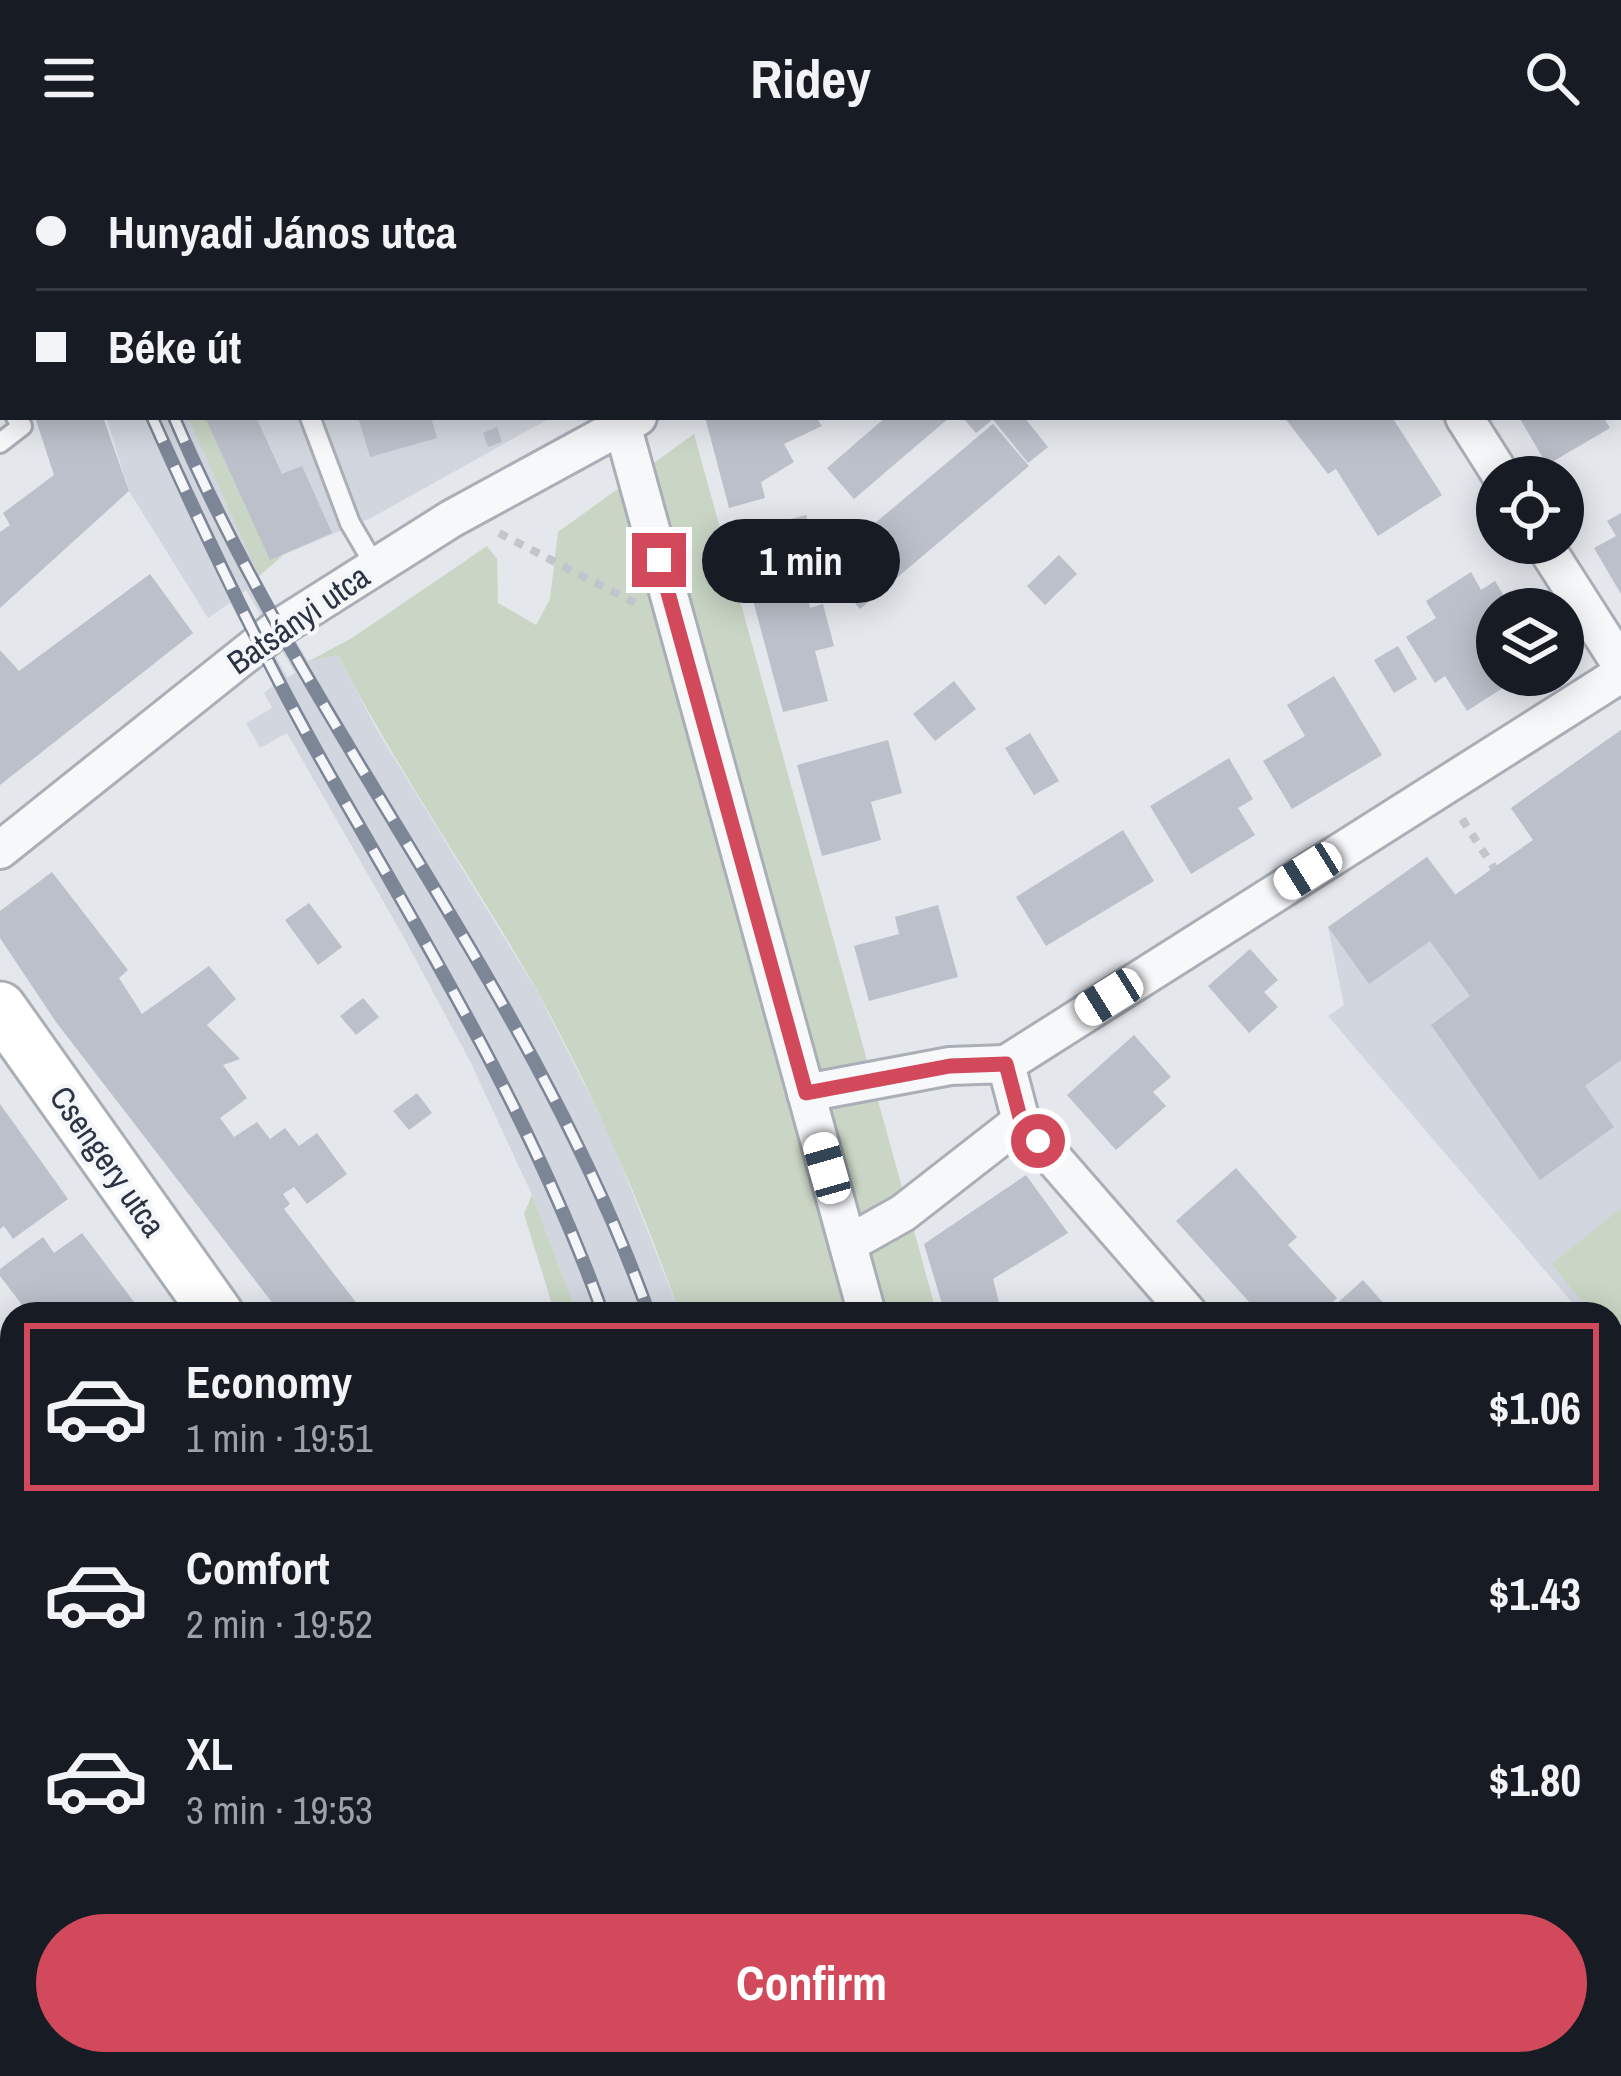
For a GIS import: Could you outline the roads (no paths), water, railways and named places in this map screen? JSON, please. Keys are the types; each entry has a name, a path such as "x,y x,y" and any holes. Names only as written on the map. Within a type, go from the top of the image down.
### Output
{"main road":[{"name":"Csengery utca","path":"0,1008 208,1302"}],"street":[{"name":"Batsányi utca","path":"0,850 258,643 374,564 626,420"},
{"path":"626,420 864,1302"},
{"path":"1466,420 1489,456"},
{"path":"1557,564 1621,665"},
{"path":"806,1093 950,1066 1006,1064 1621,674"},
{"path":"1006,1064 1021,1121 1179,1302"},
{"path":"848,1244 903,1214 1021,1121"}],"lane":[{"path":"0,443 22,426 18,420"},
{"path":"311,420 350,523 374,564"}],"railway":[{"path":"153,420 282,689 513,1106 598,1302"},
{"path":"175,420 288,644 545,1082 601,1196 644,1302"}]}
